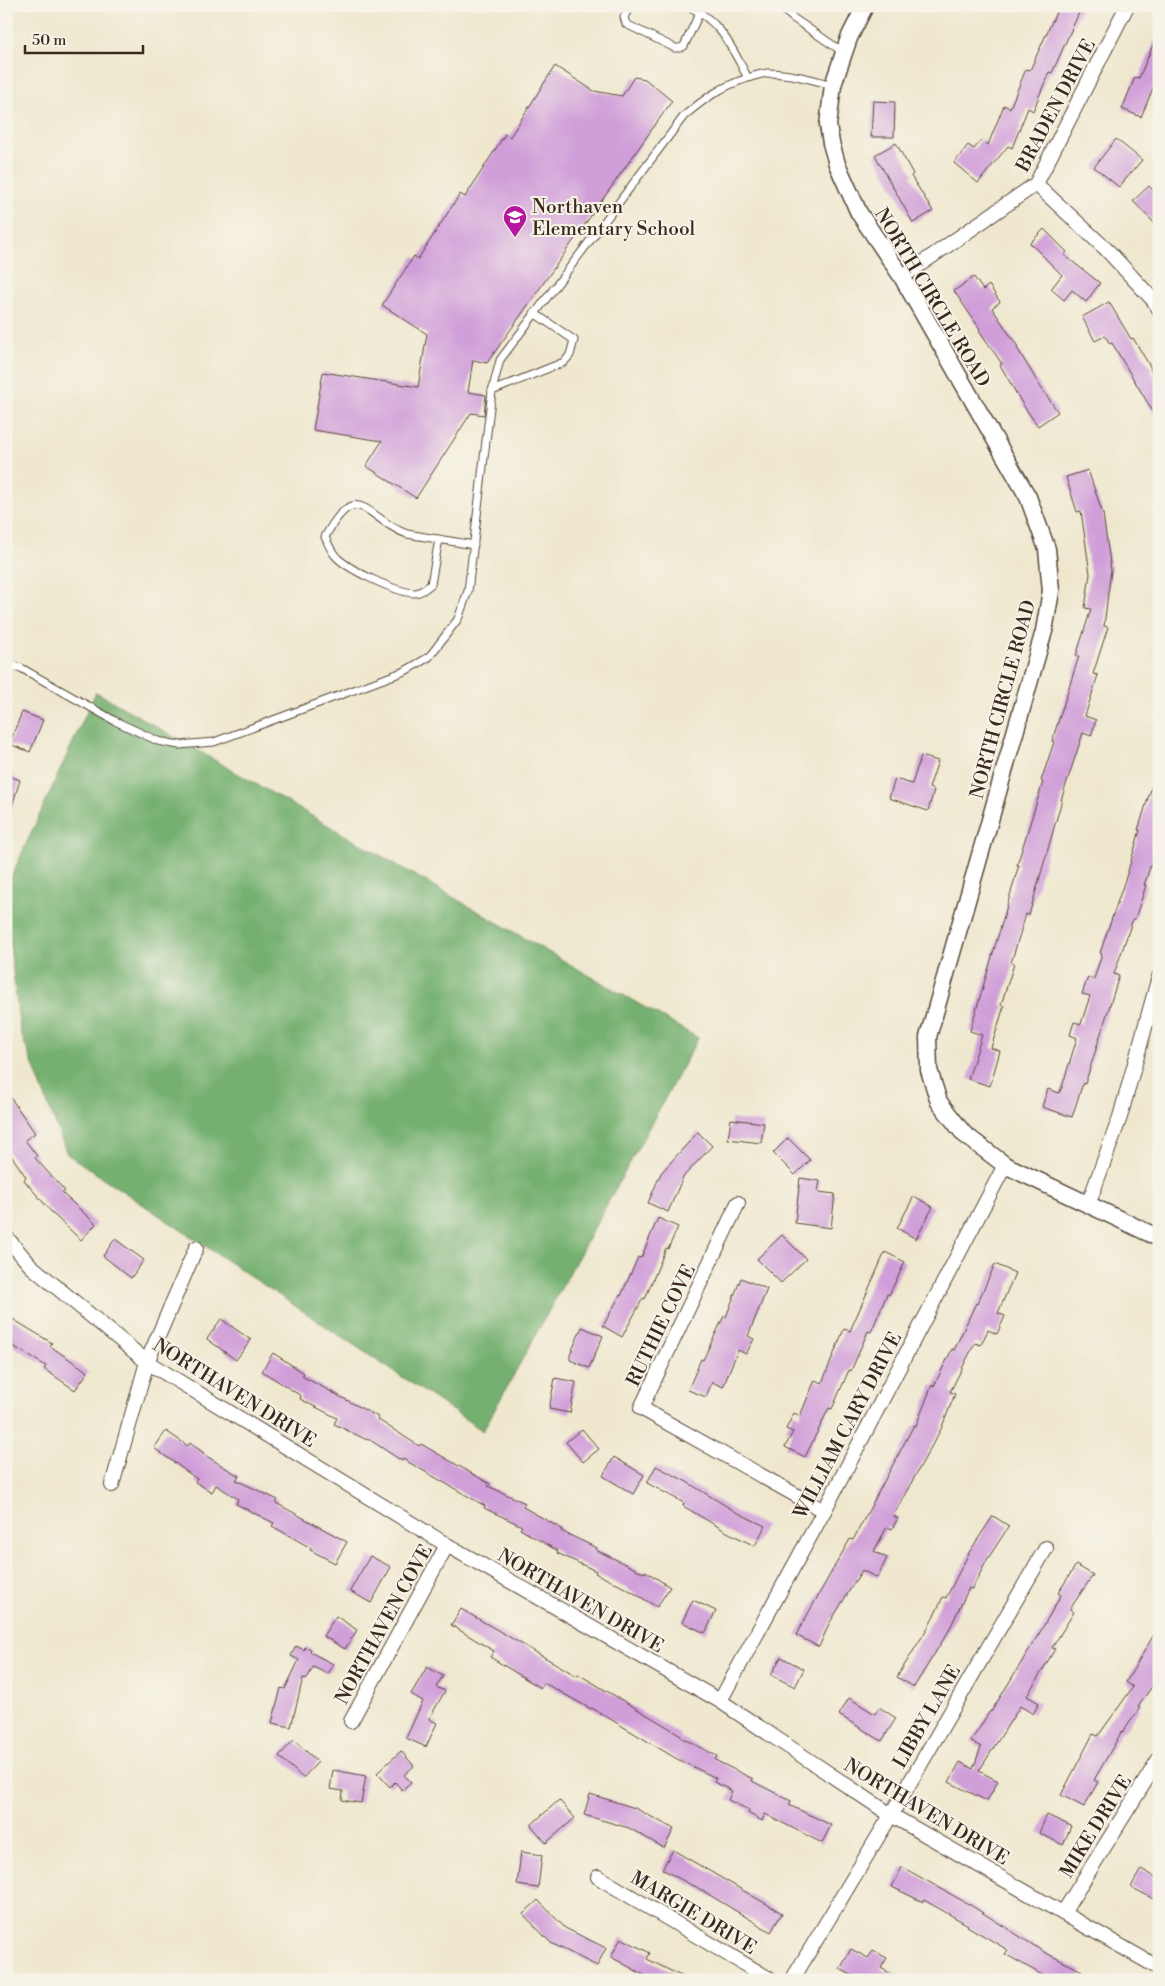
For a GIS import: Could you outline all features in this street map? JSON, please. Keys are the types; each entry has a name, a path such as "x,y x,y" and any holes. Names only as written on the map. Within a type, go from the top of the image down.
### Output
{"street":[{"name":"NORTH CIRCLE ROAD","path":"865,6 849,38 833,85 828,125 837,164 859,213 902,277 1028,497 1047,549 1051,591 1044,630 928,1037 929,1070 939,1102 964,1134 1005,1165 1159,1238"},
{"name":"BRADEN DRIVE","path":"902,277 1036,184 1128,6"},
{"path":"1036,184 1108,251 1155,302 1159,309"},
{"path":"1088,1205 1120,1117 1159,977"},
{"name":"WILLIAM CARY DRIVE","path":"720,1701 824,1511 1005,1165"},
{"name":"RUTHIE COVE","path":"738,1203 641,1408 824,1511"},
{"name":"NORTHAVEN DRIVE","path":"6,1237 31,1266 147,1362 447,1545 720,1701 891,1815 1159,1968"},
{"path":"112,1485 147,1362 196,1248"},
{"name":"NORTHAVEN COVE","path":"351,1721 447,1545"},
{"name":"LIBBY LANE","path":"792,1980 891,1815 1046,1548"},
{"name":"MIKE DRIVE","path":"1063,1913 1159,1759"},
{"name":"MARGIE DRIVE","path":"598,1877 771,1980"}],"lane":[{"path":"630,6 624,17 626,24 675,48 684,46 700,12"},
{"path":"688,6 700,12 724,34 748,78"},
{"path":"779,6 793,18 844,52"},
{"path":"6,664 22,668 115,721 158,741 179,745 214,742 404,671 429,657 458,620 468,591 492,390 500,360 684,116 717,90 764,73 783,74 833,85"},
{"path":"492,390 564,362 570,355 574,340 534,313"},
{"path":"438,539 431,584 415,593 390,588 347,565 334,555 325,537 330,527 346,509 354,504 367,507 399,531 474,545"}],"green space":[{"path":"96,692 698,1038 483,1431 67,1154 20,1031 6,911 6,888"}],"building":[{"path":"1059,6 1082,6 1052,73 1049,72 1033,111 1028,108 1012,148 1008,146 978,183 954,163 968,145 974,149 982,139 988,145 1004,105 1010,108 1026,69 1030,70"},
{"path":"1159,31 1159,74 1141,117 1122,109 1135,77 1139,78"},
{"path":"555,66 594,91 622,96 634,77 645,79 672,101 487,363 473,360 468,392 486,395 484,415 471,413 416,498 366,466 382,441 313,430 323,372 418,387 427,334 382,305 414,256 418,259 460,194 465,197 505,134 510,137"},
{"path":"873,101 895,102 894,137 871,137"},
{"path":"1116,139 1142,160 1119,187 1094,167"},
{"path":"896,143 913,174 911,176 933,211 913,223 875,155"},
{"path":"1149,186 1159,197 1159,228 1133,201"},
{"path":"1044,229 1067,252 1064,255 1100,283 1086,302 1072,290 1064,300 1051,289 1062,275 1030,243"},
{"path":"974,277 983,290 989,285 1000,302 992,308 1058,412 1038,426 1023,405 1000,365 1002,364 954,291"},
{"path":"1109,302 1131,339 1133,338 1159,384 1159,422 1112,343 1110,344 1105,336 1095,341 1082,317"},
{"path":"1088,470 1103,514 1111,570 1104,626 1108,627 1093,674 1098,675 1085,716 1096,720 1091,736 1083,733 1061,800 1029,915 1026,914 1011,963 1014,964 1001,1005 1004,1006 991,1048 1000,1051 990,1086 968,1079 982,1035 970,1031 1019,865 1017,865 1043,782 1041,781 1054,742 1052,741 1079,656 1076,656 1091,609 1085,608 1090,574 1081,511 1077,512 1066,477"},
{"path":"22,712 43,720 30,752 9,744"},
{"path":"921,756 938,761 929,788 934,790 928,811 889,798 895,779 912,784"},
{"path":"1156,773 1159,774 1159,841 1135,919 1133,919 1114,974 1119,976 1085,1084 1083,1083 1072,1117 1042,1107 1048,1089 1059,1093 1062,1087 1077,1038 1070,1035 1074,1022 1081,1024 1090,996 1082,994 1088,977 1094,979 1102,954 1100,953 1128,871 1140,830 1138,830"},
{"path":"6,775 20,780 9,816 6,816"},
{"path":"6,1091 35,1133 25,1140 37,1156 35,1158 65,1191 62,1193 96,1224 81,1240 54,1215 24,1180 26,1177 6,1148"},
{"path":"731,1119 764,1123 761,1143 728,1139"},
{"path":"698,1132 712,1146 683,1177 668,1212 648,1203 661,1173"},
{"path":"788,1138 810,1160 795,1175 773,1153"},
{"path":"800,1178 820,1181 818,1192 835,1194 831,1228 795,1223"},
{"path":"914,1196 933,1207 916,1239 897,1228"},
{"path":"658,1218 678,1227 668,1249 666,1248 645,1299 643,1298 622,1337 603,1326 621,1296 638,1257 641,1258"},
{"path":"782,1235 806,1259 781,1283 757,1259"},
{"path":"115,1239 144,1260 131,1278 103,1256"},
{"path":"885,1252 905,1262 889,1295 887,1294 871,1332 868,1331 832,1409 829,1408 805,1457 785,1447 793,1432 786,1429 794,1413 800,1416 815,1380 822,1383 844,1329 850,1331"},
{"path":"995,1264 1015,1273 998,1313 1005,1316 997,1334 988,1330 981,1345 975,1343 950,1392 955,1394 941,1429 893,1516 898,1518 892,1529 887,1527 874,1551 887,1558 877,1578 862,1570 829,1624 819,1647 796,1635 850,1539 853,1540 914,1425 916,1426 932,1385 934,1386 952,1349 954,1350"},
{"path":"741,1278 767,1289 748,1336 754,1339 746,1354 738,1350 723,1387 712,1382 706,1397 688,1390 701,1359 703,1360 724,1316 726,1317"},
{"path":"6,1315 52,1343 50,1346 88,1372 75,1390 44,1369 46,1366 6,1342"},
{"path":"221,1319 251,1340 236,1360 207,1339"},
{"path":"582,1327 603,1336 589,1368 570,1360 570,1355"},
{"path":"273,1353 304,1373 302,1376 378,1417 377,1419 419,1446 421,1444 490,1484 488,1486 525,1503 523,1507 562,1529 561,1531 644,1573 645,1571 670,1587 657,1607 595,1573 596,1571 557,1553 558,1551 520,1529 522,1526 484,1508 485,1506 403,1459 402,1461 367,1438 367,1440 334,1424 337,1418 300,1399 301,1396 262,1371"},
{"path":"555,1378 576,1382 570,1413 549,1409"},
{"path":"582,1429 599,1449 583,1462 566,1442"},
{"path":"166,1431 188,1446 190,1443 203,1454 239,1476 236,1480 278,1500 276,1503 347,1542 335,1563 272,1526 274,1523 236,1504 238,1499 216,1485 212,1492 195,1482 197,1479 154,1448"},
{"path":"614,1457 644,1475 633,1494 603,1476"},
{"path":"656,1466 687,1482 736,1512 765,1526 755,1546 727,1532 683,1506 684,1503 647,1483"},
{"path":"993,1516 1009,1526 987,1560 972,1589 969,1588 948,1632 914,1687 897,1677 930,1624 943,1597 946,1598 970,1551"},
{"path":"370,1556 391,1567 371,1603 350,1591"},
{"path":"1076,1565 1093,1575 1070,1609 1074,1612 1052,1648 1055,1649 1027,1696 1039,1703 1033,1714 1020,1706 979,1771 998,1781 987,1801 949,1782 960,1762 973,1769 981,1747 971,1741 1040,1632 1061,1595 1058,1593"},
{"path":"693,1600 716,1611 705,1633 682,1622"},
{"path":"461,1609 577,1676 578,1674 681,1735 680,1737 717,1756 715,1760 791,1801 789,1805 831,1825 822,1843 765,1814 762,1821 748,1813 749,1810 728,1800 732,1791 714,1782 716,1778 677,1759 592,1708 544,1683 541,1688 490,1657 494,1651 451,1625"},
{"path":"336,1616 357,1630 345,1649 323,1636"},
{"path":"1159,1626 1159,1676 1138,1707 1140,1708 1122,1731 1094,1780 1098,1782 1084,1807 1061,1795 1093,1734 1098,1736 1133,1687 1126,1682"},
{"path":"296,1646 304,1650 305,1647 311,1649 310,1652 333,1664 328,1674 313,1667 307,1679 303,1678 291,1727 272,1723 281,1688 285,1689 299,1660 291,1656"},
{"path":"781,1657 804,1669 795,1687 771,1675"},
{"path":"427,1667 443,1676 436,1687 445,1691 429,1719 437,1723 426,1747 406,1738 423,1701 411,1694"},
{"path":"849,1698 875,1714 879,1707 896,1718 882,1741 839,1715"},
{"path":"294,1740 318,1762 303,1778 279,1756"},
{"path":"401,1751 414,1766 404,1775 411,1782 402,1790 395,1782 390,1787 377,1773"},
{"path":"333,1770 366,1776 361,1803 342,1800 343,1791 330,1789"},
{"path":"590,1794 635,1808 674,1829 664,1848 629,1828 584,1815"},
{"path":"559,1800 575,1818 546,1843 531,1825"},
{"path":"1047,1815 1071,1826 1063,1845 1039,1833"},
{"path":"673,1850 782,1913 771,1932 693,1885 662,1869"},
{"path":"521,1852 542,1855 538,1888 517,1885"},
{"path":"902,1867 972,1906 1044,1952 1082,1971 1078,1980 1051,1980 1005,1954 1008,1950 968,1925 924,1900 923,1902 892,1887"},
{"path":"1141,1869 1159,1879 1159,1902 1131,1887"},
{"path":"538,1900 565,1928 606,1948 597,1966 551,1943 523,1914"},
{"path":"621,1938 650,1953 647,1959 689,1980 653,1980 611,1957"},
{"path":"851,1949 868,1958 873,1951 887,1958 881,1968 901,1980 861,1980 840,1969"}],"place":[{"name":"Northaven Elementary School","path":"515,238"}]}
